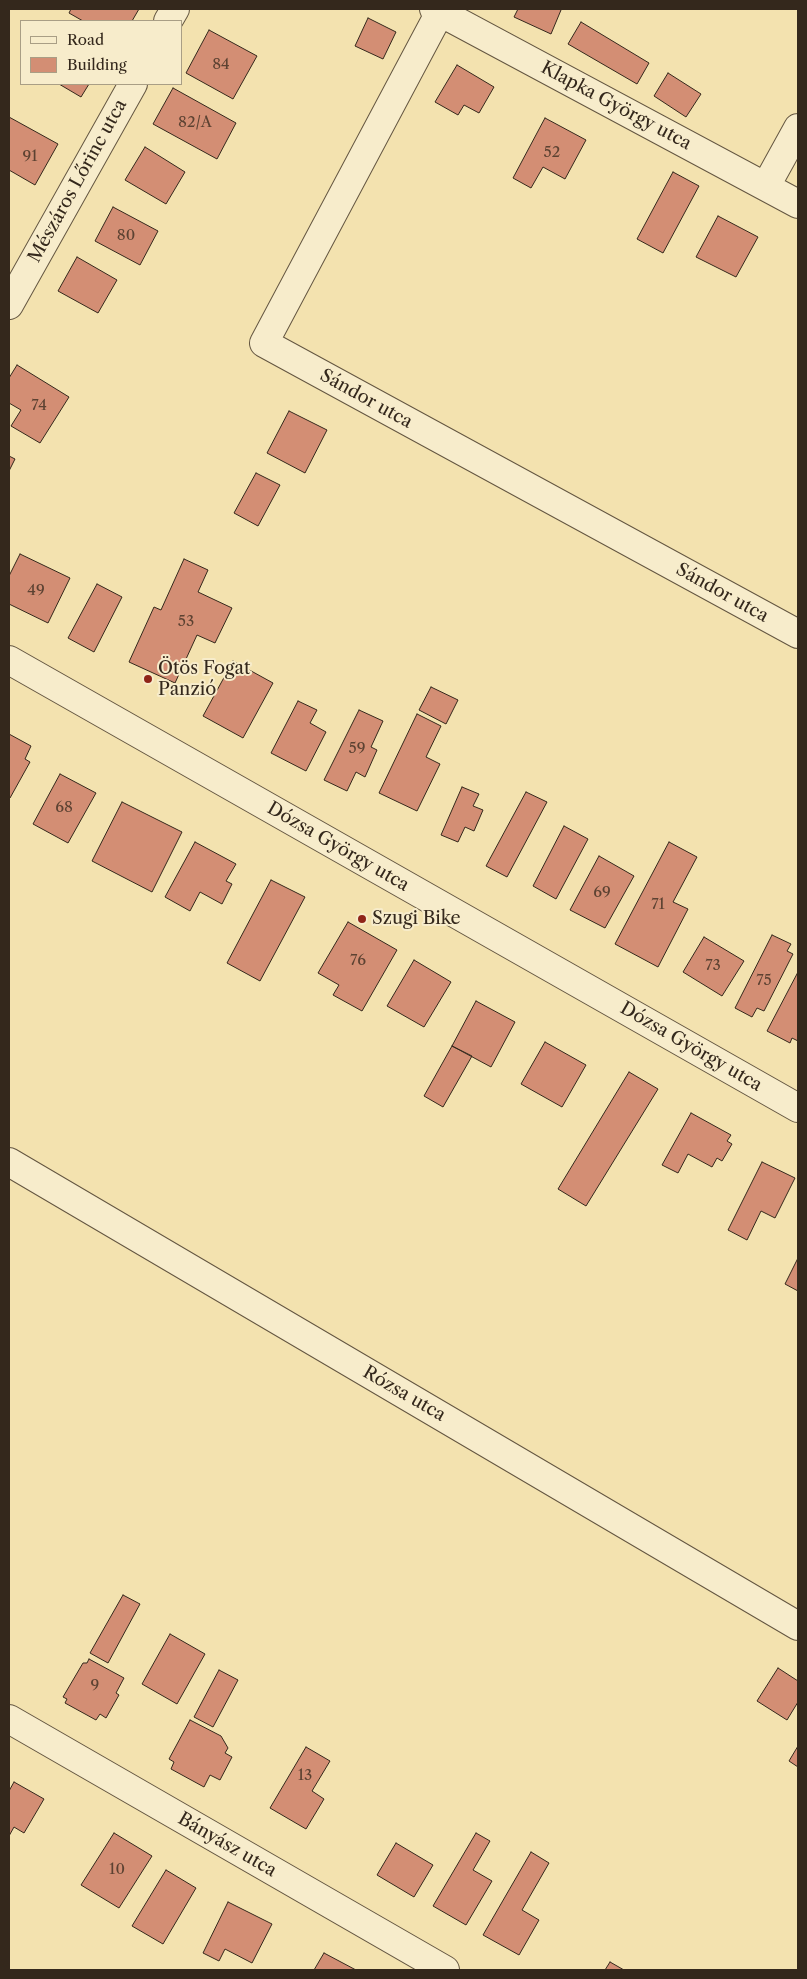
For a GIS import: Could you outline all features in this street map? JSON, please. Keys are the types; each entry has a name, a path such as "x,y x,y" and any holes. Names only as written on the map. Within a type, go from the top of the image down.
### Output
{"street":[{"path":"169,20 175,9"},
{"name":"Klapka György utca","path":"437,10 798,204"},
{"name":"Sándor utca","path":"437,10 264,344 798,634"},
{"name":"Mészáros Lőrinc utca","path":"9,305 132,85"},
{"path":"766,186 798,128"},
{"name":"Dózsa György utca","path":"9,660 798,1108"},
{"name":"Rózsa utca","path":"9,1162 798,1626"},
{"name":"Bányász utca","path":"9,1720 445,1970"}],"building":[{"path":"71,9 139,9 133,20 81,20 69,13"},
{"path":"518,9 561,10 551,34 514,17"},
{"path":"368,18 396,32 383,59 355,46"},
{"path":"581,22 649,63 637,84 568,44"},
{"path":"209,30 257,56 233,99 186,73"},
{"path":"457,65 494,87 479,113 464,105 458,115 435,102"},
{"path":"668,73 701,94 686,117 654,96"},
{"path":"61,85 88,85 81,97"},
{"path":"173,88 236,123 217,159 153,124"},
{"path":"9,117 58,144 35,185 9,170"},
{"path":"545,118 586,140 565,179 543,167 531,188 513,178"},
{"path":"145,147 185,172 166,204 125,180"},
{"path":"673,172 699,186 663,253 637,239"},
{"path":"113,207 158,231 140,265 95,241"},
{"path":"718,216 758,237 736,277 696,257"},
{"path":"77,257 117,280 98,313 58,291"},
{"path":"17,365 69,397 40,443 11,426 21,410 9,403 9,378"},
{"path":"289,411 327,430 305,473 267,453"},
{"path":"9,456 15,459 9,471"},
{"path":"256,473 280,485 258,526 234,513"},
{"path":"20,554 70,578 48,623 9,604 9,576"},
{"path":"184,559 208,570 198,592 232,608 215,643 197,635 175,683 129,662 154,607 161,610"},
{"path":"97,584 122,597 94,652 68,638"},
{"path":"233,661 273,683 243,738 203,716"},
{"path":"431,687 458,700 446,724 419,710"},
{"path":"298,701 317,710 310,723 326,732 306,771 271,753"},
{"path":"359,710 383,721 371,747 377,750 365,777 356,772 347,791 324,780"},
{"path":"417,714 441,726 426,757 440,764 417,811 379,793"},
{"path":"9,734 31,746 25,759 30,762 10,798 9,797"},
{"path":"60,774 96,793 68,843 33,824"},
{"path":"462,787 479,794 473,806 483,810 474,831 465,827 458,842 441,835"},
{"path":"526,792 547,802 507,877 486,866"},
{"path":"122,802 182,832 152,892 92,861"},
{"path":"564,826 588,839 556,899 533,886"},
{"path":"195,842 236,864 226,881 232,884 222,904 200,892 190,911 165,897"},
{"path":"669,842 697,857 673,902 688,909 658,967 615,944"},
{"path":"599,856 634,876 605,928 570,910"},
{"path":"271,880 305,897 260,981 227,963"},
{"path":"348,922 397,950 362,1011 333,995 339,985 318,973"},
{"path":"772,935 791,944 787,951 793,954 764,1011 757,1008 752,1017 735,1008"},
{"path":"704,937 744,961 722,996 683,972"},
{"path":"414,960 451,982 424,1027 387,1006"},
{"path":"798,972 798,1041 792,1038 790,1043 767,1031"},
{"path":"476,1001 515,1022 491,1067 452,1046"},
{"path":"545,1042 586,1065 562,1107 521,1084"},
{"path":"452,1046 472,1056 443,1107 424,1096"},
{"path":"629,1072 658,1089 586,1206 558,1189"},
{"path":"691,1113 731,1135 727,1141 732,1144 722,1161 717,1158 712,1167 688,1154 678,1173 662,1165"},
{"path":"762,1162 795,1178 775,1218 761,1211 747,1240 728,1230"},
{"path":"798,1258 798,1291 785,1284"},
{"path":"123,1595 140,1604 108,1663 90,1653"},
{"path":"170,1634 205,1654 177,1704 142,1684"},
{"path":"89,1659 124,1678 116,1693 119,1695 106,1718 100,1714 96,1720 65,1703 67,1699 63,1697 83,1663 87,1663"},
{"path":"778,1668 798,1681 798,1702 787,1720 757,1701"},
{"path":"219,1670 238,1680 213,1727 194,1717"},
{"path":"190,1720 221,1736 228,1748 225,1753 232,1757 220,1780 210,1775 204,1787 171,1769 174,1762 169,1759"},
{"path":"798,1746 798,1767 789,1761"},
{"path":"306,1747 330,1761 312,1791 324,1799 306,1829 270,1808"},
{"path":"14,1782 44,1799 24,1833 14,1827 9,1836 9,1791"},
{"path":"114,1833 152,1856 119,1908 81,1885"},
{"path":"476,1833 490,1841 473,1870 492,1881 466,1925 433,1906"},
{"path":"396,1843 433,1865 414,1897 377,1875"},
{"path":"531,1852 549,1863 522,1910 539,1920 519,1955 483,1935"},
{"path":"166,1870 196,1888 163,1944 132,1926"},
{"path":"228,1902 272,1924 252,1963 225,1949 219,1961 203,1953"},
{"path":"324,1953 356,1970 314,1970"},
{"path":"610,1962 624,1970 605,1970"}],"place":[{"name":"Ötös Fogat Panzió","path":"148,679"},
{"name":"Szugi Bike","path":"362,919"}]}
